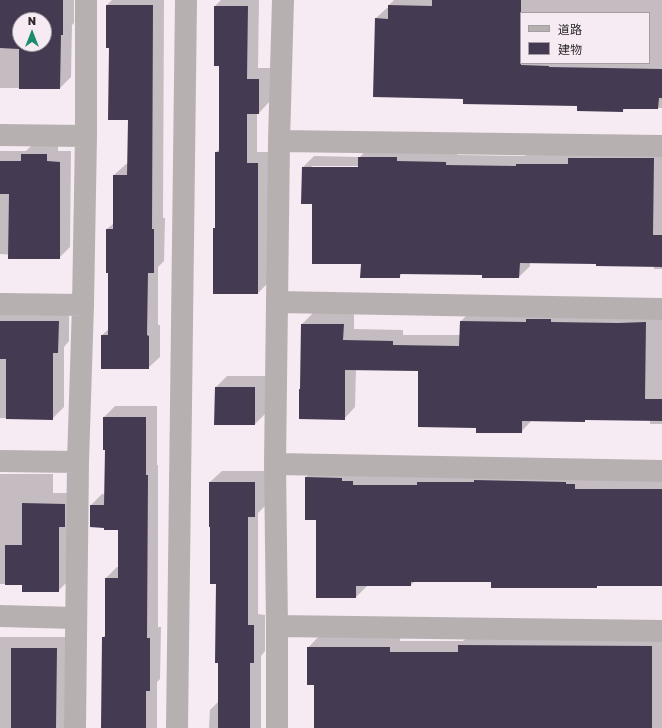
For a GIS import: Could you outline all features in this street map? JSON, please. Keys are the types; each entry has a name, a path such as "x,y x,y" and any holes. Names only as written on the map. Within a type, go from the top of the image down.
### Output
{"street":[{"path":"75,728 78,462 86,136 86,0"},
{"path":"177,728 186,0"},
{"path":"277,728 275,464 279,141 283,0"},
{"path":"0,134 86,136"},
{"path":"279,141 662,146"},
{"path":"277,302 662,308"},
{"path":"0,304 83,305"},
{"path":"0,461 78,462"},
{"path":"275,464 662,471"},
{"path":"0,616 76,618"},
{"path":"277,626 662,631"}],"building":[{"path":"0,0 63,0 60,89 19,89 19,52 52,52 52,12 12,12 12,49 0,48"},
{"path":"432,0 521,0 521,65 549,67 662,69 662,98 659,98 658,109 623,109 623,112 577,111 577,106 463,104 463,99 373,97 375,18 388,19 388,5 432,6"},
{"path":"106,5 153,5 152,229 154,229 154,273 148,273 147,335 149,336 149,369 101,369 101,335 108,335 106,229 113,229 113,175 127,175 128,120 108,120 109,48 106,48"},
{"path":"214,6 248,6 247,79 259,79 259,114 247,114 247,163 258,163 258,294 213,294 215,152 219,152 219,66 214,66"},
{"path":"21,154 47,154 47,161 60,162 60,259 8,259 9,194 0,194 0,161 21,161"},
{"path":"358,157 397,157 397,161 446,162 446,165 516,166 516,164 568,164 568,158 654,158 653,235 662,235 662,267 520,263 519,278 482,278 482,275 400,274 400,278 360,278 361,264 312,264 312,204 301,204 302,167 358,167"},
{"path":"526,319 551,319 551,322 646,322 645,399 662,399 662,421 522,421 522,433 476,433 476,428 418,427 418,371 345,370 345,420 299,419 301,324 344,324 343,340 393,341 393,345 459,346 460,321 526,322"},
{"path":"0,321 59,321 58,353 53,353 53,420 6,419 6,359 0,359"},
{"path":"215,387 255,387 255,425 214,425"},
{"path":"103,417 146,417 146,475 148,475 147,638 150,638 150,691 146,691 146,728 101,728 102,637 105,637 105,578 118,578 118,530 104,530 104,528 90,527 90,505 104,505 105,450 103,450"},
{"path":"305,477 342,478 342,481 353,481 353,485 417,485 417,482 474,482 474,480 566,482 566,484 575,484 575,489 662,489 662,586 597,586 597,588 491,588 491,582 411,582 411,586 356,586 356,598 316,598 316,520 305,520"},
{"path":"209,482 255,482 255,517 248,517 248,625 254,625 254,663 250,663 250,728 218,728 218,663 215,663 216,584 210,584"},
{"path":"22,503 65,504 65,527 59,527 59,592 22,592 22,585 5,585 5,545 22,545"},
{"path":"458,645 652,646 652,728 314,728 314,685 307,685 307,647 390,647 390,652 458,652"},
{"path":"11,648 57,648 56,728 11,728"}]}
